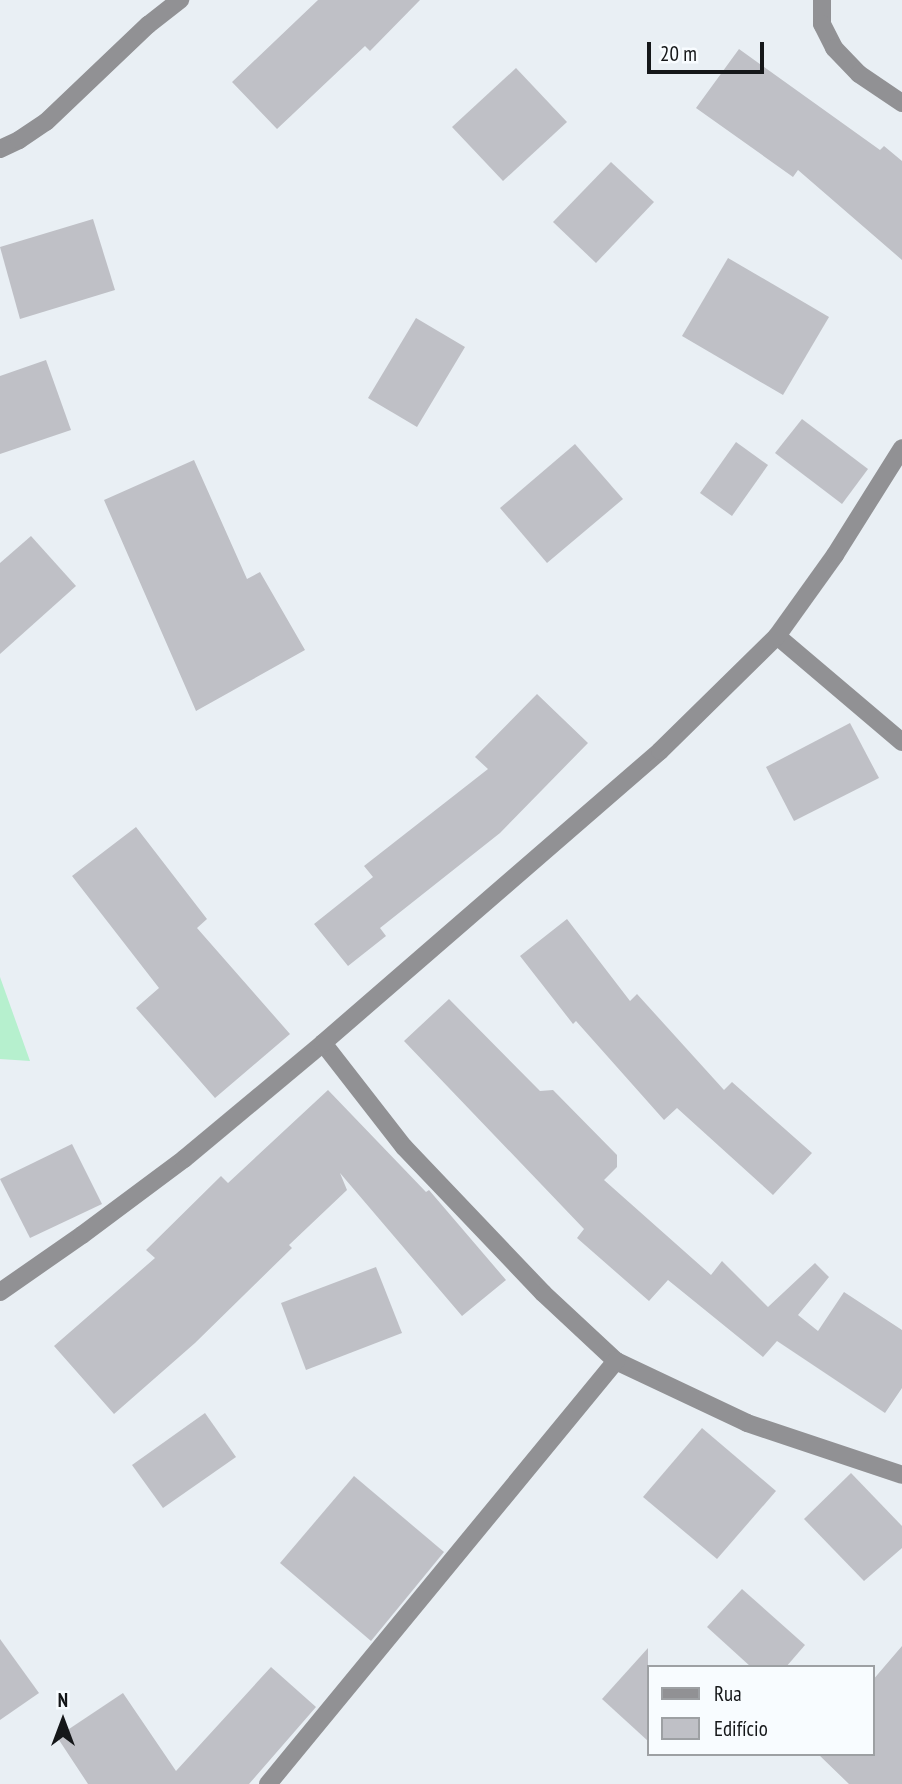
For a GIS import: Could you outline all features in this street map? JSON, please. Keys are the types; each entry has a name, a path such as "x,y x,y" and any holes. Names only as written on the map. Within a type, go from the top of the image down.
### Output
{"street":[{"path":"0,149 19,141 46,122 148,25 180,0"},
{"path":"822,0 822,24 834,48 859,74 902,103"},
{"path":"0,1292 82,1235 184,1158 323,1043 660,751 777,636 835,555 902,448"},
{"path":"777,636 902,742"},
{"path":"323,1043 404,1147 543,1293 616,1361 747,1423 902,1475"},
{"path":"268,1784 616,1361"}],"green space":[{"path":"0,977 30,1061 0,1059"}],"building":[{"path":"318,0 420,0 370,51 365,46 277,129 232,82"},
{"path":"739,49 880,150 884,146 902,161 902,260 798,170 793,177 696,108"},
{"path":"516,68 567,122 503,181 452,127"},
{"path":"611,162 654,202 596,263 553,222"},
{"path":"93,219 115,290 20,319 0,247"},
{"path":"728,258 829,317 783,395 682,336"},
{"path":"416,318 465,347 417,427 368,398"},
{"path":"46,360 71,430 0,454 0,376"},
{"path":"802,419 868,469 842,504 775,453"},
{"path":"736,442 768,465 732,516 700,493"},
{"path":"575,444 623,499 547,563 500,508"},
{"path":"194,460 247,579 260,572 305,650 196,711 104,500"},
{"path":"31,536 76,586 0,654 0,563"},
{"path":"537,694 588,743 500,833 380,928 386,936 348,966 314,924 373,877 364,866 488,769 475,757"},
{"path":"850,723 879,778 794,821 766,767"},
{"path":"136,827 207,919 197,928 290,1034 215,1098 136,1008 159,988 72,876"},
{"path":"567,919 630,1001 637,994 724,1090 732,1082 812,1153 773,1195 677,1108 664,1120 576,1021 573,1024 520,956"},
{"path":"449,999 540,1091 553,1090 617,1155 617,1167 604,1180 711,1275 722,1261 768,1307 815,1263 829,1277 798,1315 818,1331 844,1292 902,1330 902,1388 885,1413 777,1341 763,1357 668,1280 649,1301 577,1238 584,1229 404,1041"},
{"path":"328,1090 426,1192 429,1190 506,1280 462,1316 340,1173 347,1190 289,1245 292,1248 195,1343 114,1414 54,1346 155,1258 146,1250 221,1176 228,1183"},
{"path":"72,1144 102,1204 30,1238 0,1179"},
{"path":"376,1267 402,1333 306,1370 281,1303"},
{"path":"205,1413 236,1457 163,1508 132,1465"},
{"path":"702,1428 776,1491 717,1559 643,1497"},
{"path":"851,1473 902,1526 902,1548 864,1581 804,1519"},
{"path":"354,1476 444,1552 371,1641 280,1563"},
{"path":"742,1589 805,1645 788,1665 749,1665 707,1627"},
{"path":"0,1639 39,1693 0,1720"},
{"path":"902,1646 902,1784 849,1784 820,1756 874,1756 874,1679"},
{"path":"648,1648 646,1739 602,1699"},
{"path":"271,1667 316,1707 249,1784 88,1784 57,1737 123,1693 176,1771"}]}
